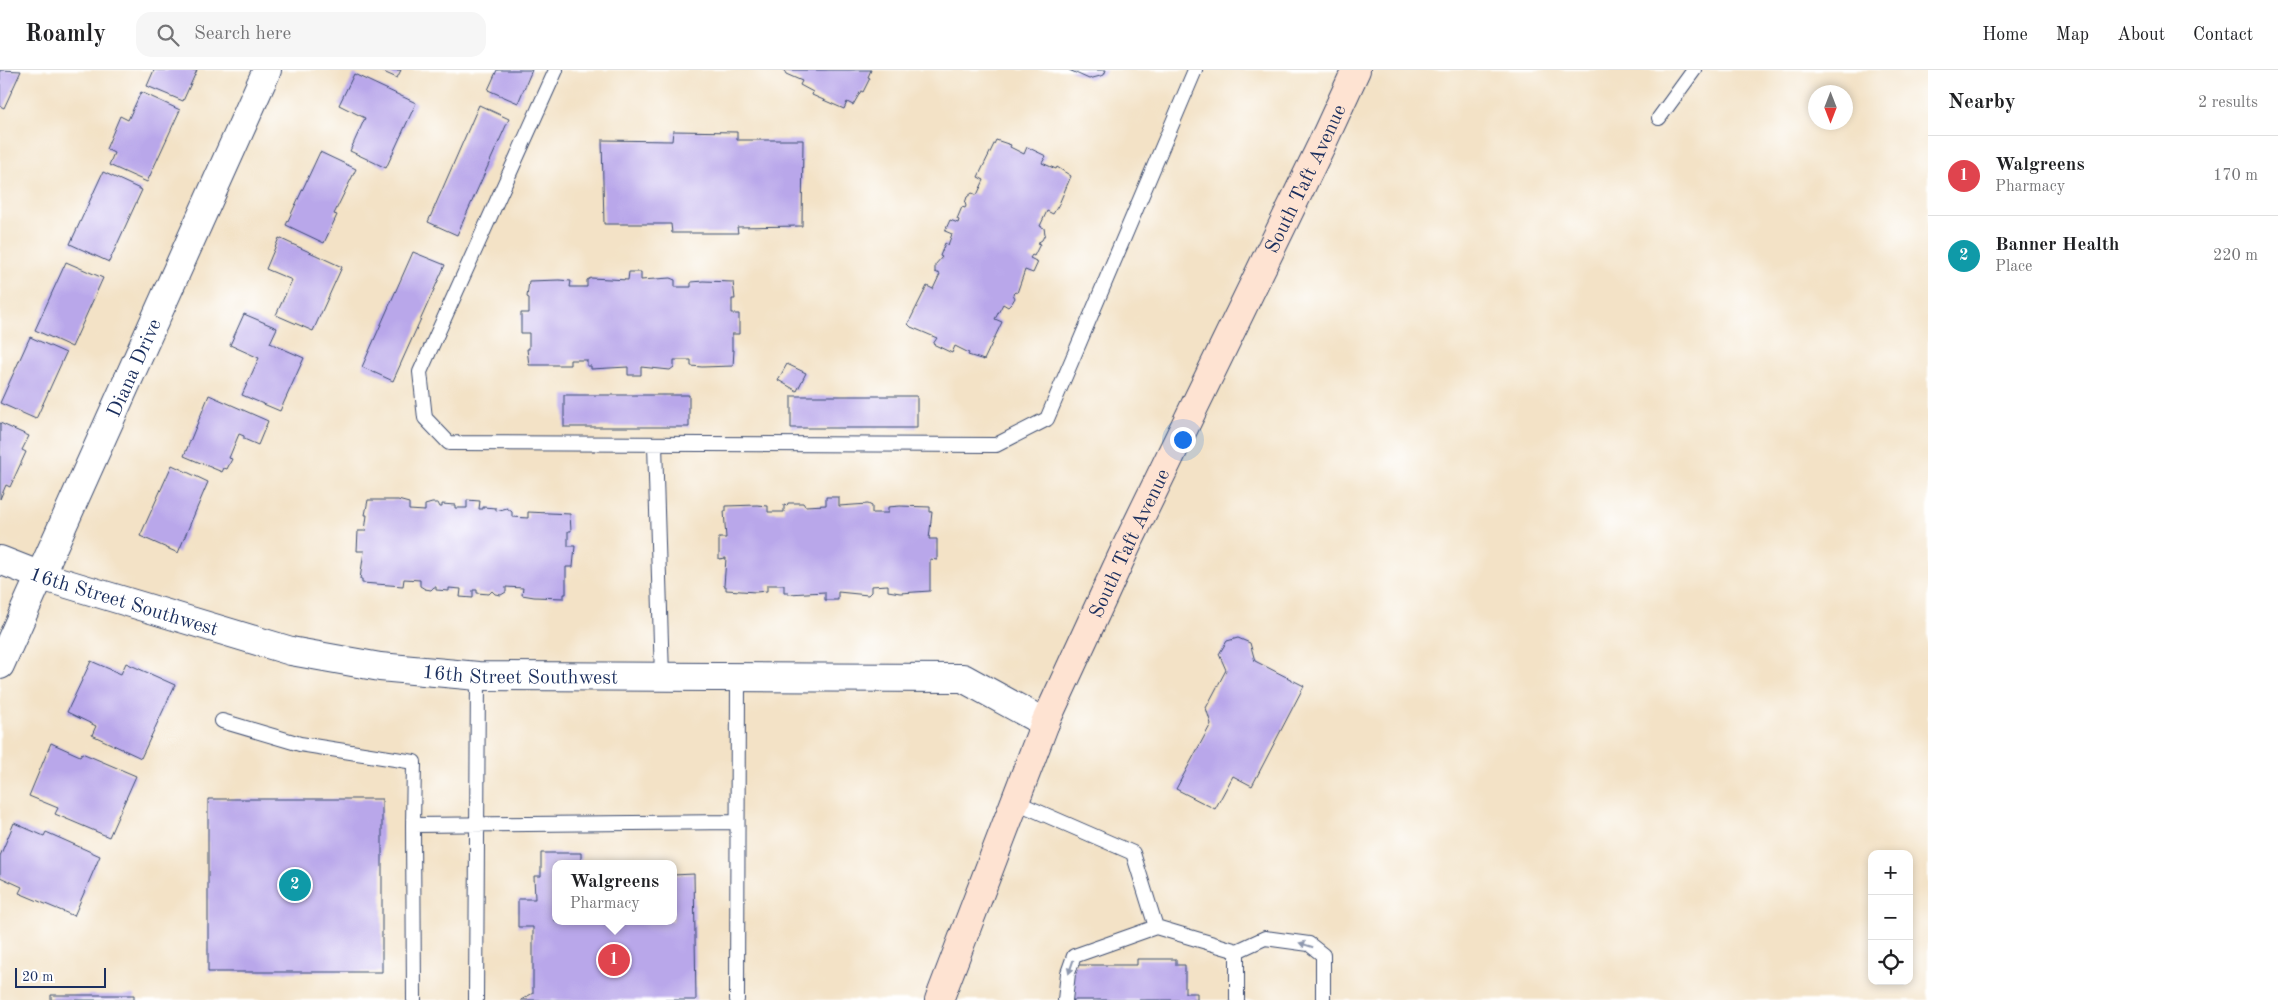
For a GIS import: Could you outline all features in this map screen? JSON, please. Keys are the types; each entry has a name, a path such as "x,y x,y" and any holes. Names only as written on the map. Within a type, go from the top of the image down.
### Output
{"main road":[{"name":"South Taft Avenue","path":"938,1000 1046,723 1128,543 1322,146 1356,70"}],"street":[{"name":"Diana Drive","path":"0,665 267,70"},
{"name":"16th Street Southwest","path":"0,560 41,576 291,651 380,667 478,676 964,678 1046,723"}],"lane":[{"path":"556,70 420,372 425,418 449,443 996,445 1047,419 1195,70"},
{"path":"1659,118 1694,70"},
{"path":"655,444 662,677"},
{"path":"476,1000 478,676"},
{"path":"737,1000 738,677"},
{"path":"222,721 300,744 414,762 414,1000"},
{"path":"1016,802 1133,853 1156,927"},
{"path":"413,825 737,822"},
{"path":"1065,1000 1068,973 1074,956 1156,927 1237,951 1265,938 1310,944 1323,955 1323,1000"},
{"path":"1237,951 1237,1000"}],"building":[{"path":"0,70 21,71 4,108 0,106"},
{"path":"154,70 197,70 183,101 147,86"},
{"path":"379,70 401,70 397,78"},
{"path":"497,70 532,70 518,103 488,90"},
{"path":"784,70 871,70 868,77 870,78 863,92 861,91 853,105 847,102 844,109 812,95 813,92 800,85 802,81 786,74"},
{"path":"1069,70 1106,70 1104,75 1089,79"},
{"path":"354,74 416,103 386,168 350,151 365,118 339,105"},
{"path":"141,92 180,110 147,182 109,165 114,153 106,149 120,116 128,120"},
{"path":"479,105 509,119 457,235 428,222"},
{"path":"673,131 737,132 737,140 803,140 802,226 737,227 738,233 672,233 671,224 604,224 602,140 672,141"},
{"path":"996,140 1011,145 1010,147 1024,154 1027,147 1046,156 1042,163 1056,169 1057,167 1071,176 1053,214 1047,211 1040,226 1044,228 1045,234 1042,240 1037,243 1040,244 1034,256 1032,255 1030,258 1038,262 1033,273 1025,270 1017,293 1013,294 1015,298 1012,303 1008,307 1003,304 995,319 1002,322 984,360 968,355 969,353 955,346 952,353 933,344 937,338 908,324 927,286 933,289 940,274 935,272 935,265 942,257 940,256 945,243 948,245 952,234 945,231 950,220 958,223 959,220 957,219 962,207 965,208 966,206 967,197 972,193 977,195 984,180 978,177"},
{"path":"320,152 356,169 334,214 337,215 324,243 286,225"},
{"path":"103,172 142,190 109,262 70,244"},
{"path":"279,238 342,267 313,331 276,315 292,280 266,269"},
{"path":"413,252 445,265 393,381 362,367"},
{"path":"66,262 103,278 72,347 35,330"},
{"path":"629,272 641,272 641,280 670,278 675,280 675,287 691,287 691,282 733,282 735,299 732,299 732,314 739,314 739,334 732,334 733,366 691,366 691,360 674,360 674,367 670,370 641,367 641,375 628,375 628,367 591,369 591,366 587,366 587,360 570,360 570,365 529,365 527,349 529,349 529,333 521,333 521,313 529,313 529,298 527,297 529,281 571,281 570,287 587,287 587,280 591,278 628,280"},
{"path":"244,314 277,328 270,343 304,358 280,411 242,395 259,358 230,345"},
{"path":"30,337 66,353 36,419 0,403"},
{"path":"787,364 806,373 797,391 778,380"},
{"path":"209,395 268,421 258,445 244,439 244,436 239,434 229,458 232,459 227,469 224,468 222,472 184,456"},
{"path":"564,395 689,395 689,427 564,427"},
{"path":"791,396 917,396 917,428 791,428"},
{"path":"0,423 29,436 22,450 26,452 10,487 6,485 0,499"},
{"path":"172,465 208,482 178,553 140,536"},
{"path":"826,497 839,497 839,506 868,504 872,506 872,513 888,513 888,507 930,507 930,512 932,512 929,539 937,539 937,560 930,559 930,591 900,593 888,591 888,585 871,586 871,592 868,595 838,592 838,600 825,600 825,592 788,594 788,592 784,592 784,585 767,585 767,591 756,592 726,590 726,586 724,586 726,558 719,559 719,538 726,538 724,511 726,511 726,506 768,506 768,512 784,512 784,505 787,506 788,503 803,503 805,506 826,505"},
{"path":"368,500 398,500 409,503 409,510 425,511 425,505 432,503 438,503 440,507 442,507 442,504 455,505 455,508 467,508 467,500 480,501 479,509 483,509 483,507 496,508 496,511 507,508 512,512 512,517 528,518 528,512 570,514 571,531 568,531 568,546 575,546 573,567 566,567 566,594 564,594 564,598 534,597 522,595 523,588 506,587 506,592 501,595 495,594 492,591 489,594 477,593 477,590 473,590 473,598 460,597 461,589 449,588 449,591 436,590 436,587 434,587 431,590 425,589 420,586 420,580 404,579 403,586 362,583 362,579 360,579 364,551 357,551 358,531 365,531 367,515 365,515"},
{"path":"1238,638 1250,643 1255,661 1304,686 1252,786 1233,776 1215,809 1176,789 1211,724 1206,708 1226,670 1219,654 1227,641"},
{"path":"91,661 121,674 126,663 175,685 141,758 92,735 96,726 67,712"},
{"path":"51,743 80,756 82,753 136,776 109,837 55,814 58,808 29,796"},
{"path":"208,799 382,799 382,972 208,972"},
{"path":"14,823 44,836 46,832 100,856 74,916 19,893 22,887 0,877 0,856"},
{"path":"541,853 581,853 581,860 552,860 552,925 677,925 677,875 694,874 696,1000 521,1000 533,993 533,927 518,927 518,899 535,899 534,876 541,876"},
{"path":"1137,959 1176,959 1176,965 1185,965 1185,993 1197,993 1197,1000 1069,1000 1073,965 1137,965"},
{"path":"51,995 134,995 134,1000 51,1000"}],"place":[{"name":"Banner Health","path":"295,885"},
{"name":"Walgreens","path":"614,960"}]}
